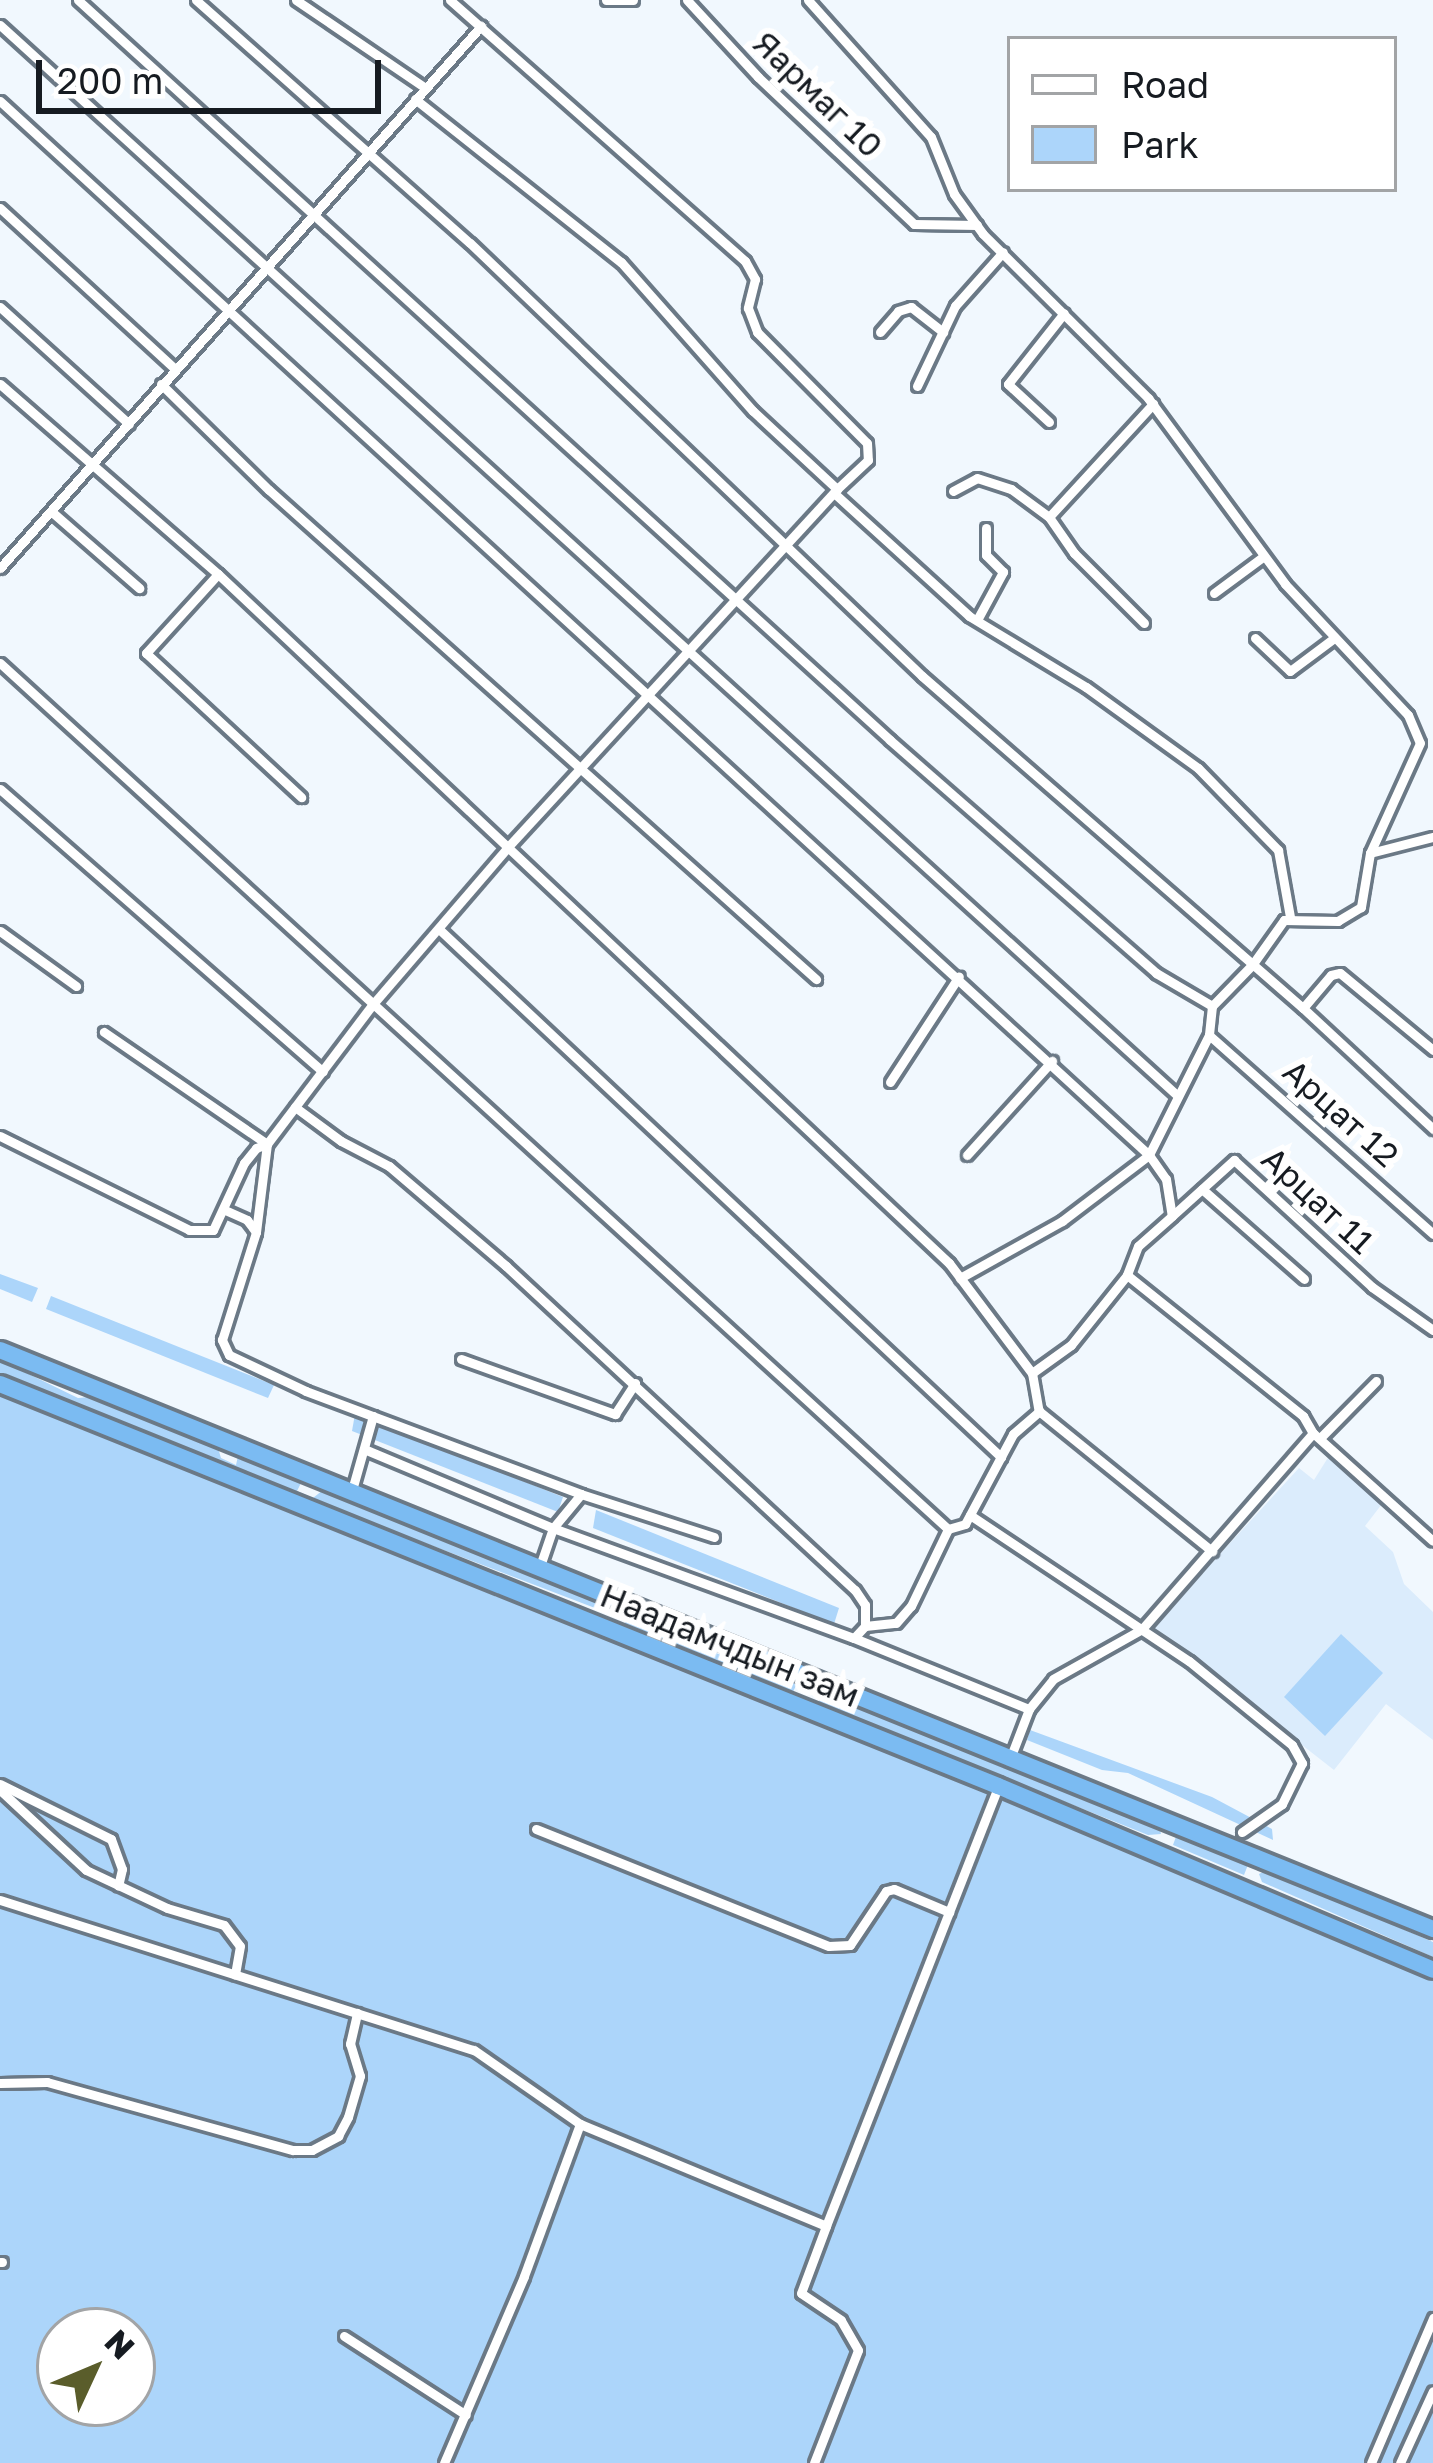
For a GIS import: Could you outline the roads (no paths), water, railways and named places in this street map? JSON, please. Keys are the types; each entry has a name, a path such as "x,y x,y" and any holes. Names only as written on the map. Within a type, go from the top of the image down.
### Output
{"highway":[{"name":"Наадамчдын зам","path":"0,1350 1168,1818 1433,1929"},
{"path":"61,1408 71,1379"},
{"name":"Наадамчдын зам","path":"0,1384 998,1786 1433,1970"},
{"path":"218,1472 230,1457 227,1441"},
{"path":"308,1509 307,1489 320,1478"},
{"path":"609,1628 620,1601"},
{"path":"1156,1852 1168,1840 1168,1818"},
{"path":"1250,1893 1249,1873 1264,1857"}],"street":[{"path":"78,0 316,212 890,740 1156,973 1212,1006"},
{"path":"196,0 470,243 922,676 1303,1008 1433,1129"},
{"path":"296,0 424,87"},
{"path":"450,0 672,191 751,268 755,280 750,321 867,443 868,460 683,651 507,848 373,1004 267,1144 256,1232 223,1348 274,1377 373,1417 714,1537"},
{"path":"606,0 633,0"},
{"name":"Яармаг 10","path":"687,0 758,77 914,224 976,225"},
{"path":"808,0 931,137 947,181 976,225 1153,404 1264,556 1334,639 1408,715 1420,743 1370,853 1361,907 1352,917 1290,916"},
{"path":"0,25 683,651 1178,1096"},
{"path":"0,568 482,26"},
{"path":"415,99 621,262 753,411 977,620 1086,687 1198,768 1278,850 1290,916 1212,1006 1209,1035 1149,1155 1063,1221 960,1278"},
{"path":"0,101 1052,1061 1149,1155 1166,1179 1172,1216"},
{"path":"0,208 175,368"},
{"path":"917,386 955,306 1003,252"},
{"path":"880,332 898,310 911,307 943,332"},
{"path":"0,308 129,424"},
{"path":"1049,422 1008,384 1064,314"},
{"path":"0,384 218,574 960,1278 1032,1373 1039,1411 1212,1551"},
{"path":"161,384 269,490 815,979"},
{"path":"1049,518 1153,404"},
{"path":"953,490 977,478 1011,489 1049,518 1074,553 1144,623"},
{"path":"52,512 139,588"},
{"path":"977,620 1004,572 986,555 986,528"},
{"path":"1214,593 1264,556"},
{"path":"218,574 146,653 301,797"},
{"path":"1256,638 1291,671 1334,639"},
{"path":"0,663 948,1529 956,1530 970,1515 1022,1423 1039,1411"},
{"path":"0,789 322,1072"},
{"path":"1370,853 1433,837"},
{"path":"440,930 1001,1457"},
{"path":"0,931 76,986"},
{"path":"1303,1008 1330,975 1340,973 1433,1050"},
{"path":"890,1082 959,976"},
{"path":"104,1032 267,1144"},
{"name":"Арцат 12","path":"1209,1035 1433,1234"},
{"path":"967,1155 1052,1061"},
{"path":"295,1107 341,1142 389,1166 635,1383 855,1590 865,1605 865,1626"},
{"path":"0,1136 189,1230 213,1230 244,1163 256,1148 267,1144"},
{"name":"Арцат 11","path":"1032,1373 1071,1345 1127,1275 1138,1246 1234,1160 1372,1286 1433,1330"},
{"path":"1202,1189 1304,1279"},
{"path":"225,1210 247,1220 256,1232"},
{"path":"1127,1275 1303,1416 1433,1541"},
{"path":"461,1359 615,1414 635,1383"},
{"path":"1011,1756 1029,1709 1053,1679 1142,1629 1317,1434 1376,1381"},
{"path":"352,1490 373,1417"},
{"path":"364,1449 553,1528 854,1638 1029,1709"},
{"path":"540,1567 553,1528 581,1494"},
{"path":"970,1515 1142,1629 1260,1717 1301,1760 1282,1804 1242,1832"},
{"path":"854,1638 865,1626 896,1623 911,1606 948,1529"},
{"path":"814,2463 858,2350 841,2320 801,2293 998,1786"},
{"path":"0,1787 111,1839 122,1869 118,1886"},
{"path":"0,1787 86,1870 224,1925 240,1946 235,1975"},
{"path":"536,1829 829,1946 850,1945 886,1891 894,1889 949,1912"},
{"path":"0,1900 474,2050 580,2124 826,2226"},
{"path":"0,2083 47,2082 293,2150 312,2150 338,2136 348,2117 360,2076 350,2044 357,2013"},
{"path":"444,2463 580,2124"},
{"path":"1371,2463 1433,2318"},
{"path":"344,2336 466,2415"},
{"path":"1400,2463 1433,2391"}]}
